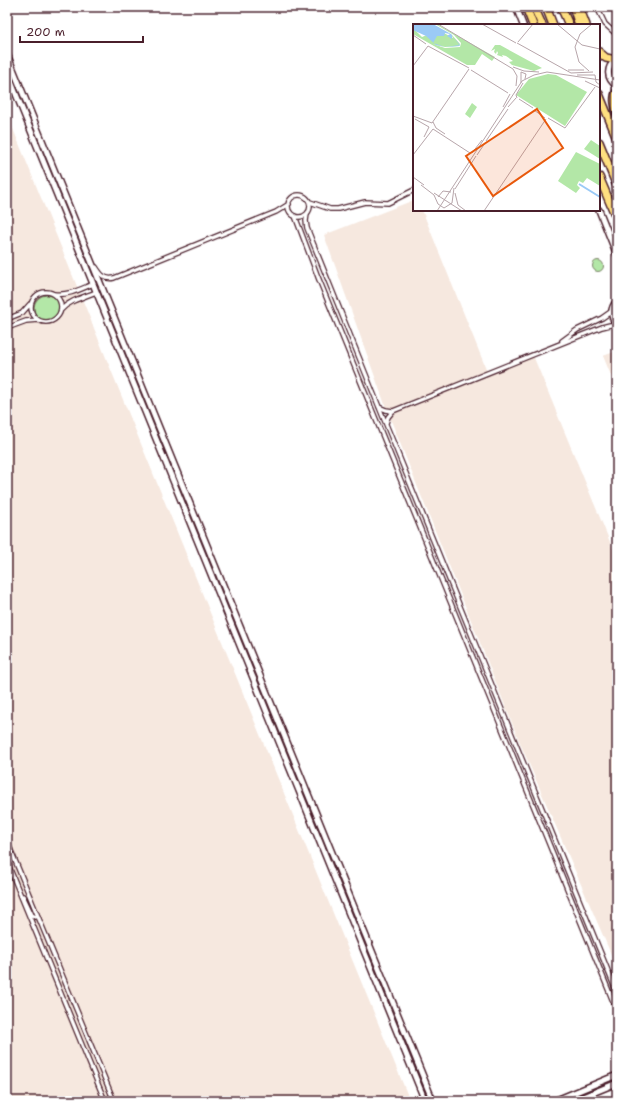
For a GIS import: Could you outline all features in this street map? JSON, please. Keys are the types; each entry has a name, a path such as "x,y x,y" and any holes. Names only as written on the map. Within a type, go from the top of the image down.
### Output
{"highway":[{"path":"526,7 533,24"},
{"path":"534,7 542,24"},
{"path":"546,7 553,24"},
{"path":"561,7 569,24"},
{"path":"573,7 579,24"},
{"path":"578,7 586,24"},
{"path":"600,53 606,58 616,59"},
{"path":"617,91 614,101 617,112"},
{"path":"600,96 617,138"},
{"path":"600,144 617,186"},
{"path":"600,179 617,219"}],"street":[{"path":"516,7 523,24"},
{"path":"597,7 605,24 617,35"},
{"path":"7,54 433,1101"},
{"path":"616,59 610,66 608,75 612,83 617,86"},
{"path":"15,74 11,73 8,75 425,1101"},
{"path":"93,265 104,277 114,278 276,212 289,204 292,198 299,195 306,197 310,202 330,209 338,209 365,202 388,203 413,190"},
{"path":"310,202 306,221 307,228 617,993"},
{"path":"289,204 290,211 295,216 318,277 617,1011"},
{"path":"599,211 617,255"},
{"path":"295,216 307,214"},
{"path":"7,320 27,309 35,296 38,294 47,292 59,295 71,293 93,284"},
{"path":"60,310 68,303 96,292"},
{"path":"7,328 26,321 52,321 58,316 60,310 59,300 52,294"},
{"path":"553,346 576,330 602,318 612,310 617,301"},
{"path":"31,303 32,315 38,320"},
{"path":"612,310 613,319 617,325"},
{"path":"386,424 388,417 393,411 602,327 617,325"},
{"path":"379,407 393,411"},
{"path":"458,620 459,616 464,617"},
{"path":"237,638 242,640 244,636"},
{"path":"7,841 114,1101"},
{"path":"7,862 105,1101"},
{"path":"564,879 567,880 570,878"},
{"path":"18,889 24,896 32,915 35,917 38,916"},
{"path":"554,1101 617,1075"},
{"path":"573,1101 617,1083"}],"shaded area":[{"path":"7,114 139,439 410,1101 7,1101"},
{"path":"413,200 413,211 422,211 487,371 532,353 617,559 617,968 520,743 388,413 324,235"},
{"path":"617,351 617,390 603,356"}],"green space":[{"path":"598,260 602,262 604,266 602,270 598,272 594,270 592,266 594,262"},
{"path":"47,295 56,299 60,308 56,317 47,321 38,317 34,308 38,299"}]}
